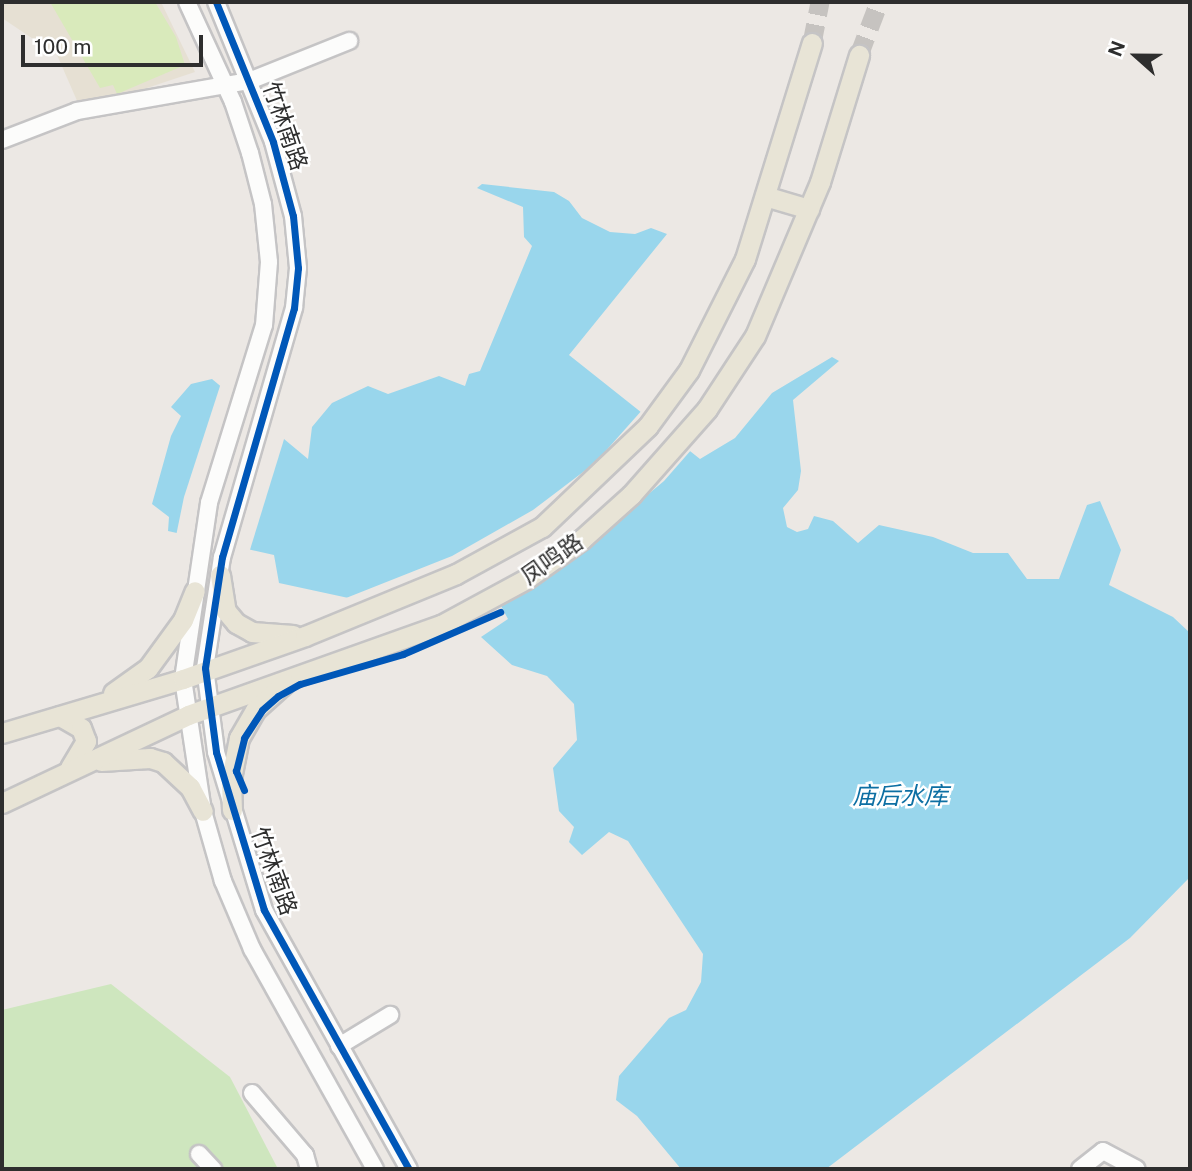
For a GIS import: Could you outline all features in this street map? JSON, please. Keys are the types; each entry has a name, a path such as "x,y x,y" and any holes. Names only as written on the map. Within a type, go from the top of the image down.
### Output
{"main road":[{"name":"凤鸣路","path":"2,733 183,679 205,668 305,636 327,624 456,574 542,527 648,426 689,370 740,269 812,43"},
{"name":"凤鸣路","path":"2,803 78,765 210,706 441,625 526,579 582,539 631,495 684,436 754,336 809,209 859,55"},
{"path":"765,196 809,209"},
{"path":"221,566 226,611 242,628 305,636"},
{"path":"100,702 148,668 183,620 195,592"},
{"path":"232,810 234,754 244,727 292,676"},
{"path":"60,716 81,728 86,741 78,765 150,758 163,762 190,787 203,811"}],"street":[{"name":"竹林南路","path":"187,2 224,84 263,204 269,262 264,325 218,469 201,544 195,592"},
{"name":"竹林南路","path":"216,2 273,142 293,216 298,268 294,307 221,566 205,668 210,706 232,810 264,910 409,1169"},
{"path":"2,140 77,111 249,80 349,41"},
{"path":"195,592 183,679 203,811 223,881 252,949 375,1169"},
{"path":"339,1046 390,1015"},
{"path":"252,1093 305,1155 309,1169"},
{"path":"1080,1169 1103,1151 1137,1169"},
{"path":"199,1154 213,1169"}],"shaded area":[{"path":"2,2 161,2 195,72 108,101 78,103 57,55 2,18"}],"green space":[{"path":"50,2 155,2 176,37 185,65 117,94 113,85 100,88"},
{"path":"111,984 230,1077 278,1169 2,1169 2,1010"}],"water":[{"name":"庙后水库","path":"482,184 554,192 569,201 582,218 610,232 635,234 651,228 667,234 569,355 700,459 735,438 772,393 832,357 839,361 793,400 801,471 798,490 783,508 787,527 797,532 808,529 814,516 833,521 858,543 879,525 933,537 973,553 1008,553 1027,579 1059,579 1087,505 1100,501 1121,550 1109,585 1173,617 1190,633 1190,877 1130,938 826,1169 681,1169 637,1116 616,1100 619,1076 669,1018 686,1010 701,982 703,954 628,841 609,832 582,855 569,842 574,827 559,811 553,768 577,740 574,704 547,676 512,665 481,637 508,619 500,604 404,610 279,583 274,555 168,531 169,517 152,504 171,436 181,416 171,407 191,384 212,379 308,459 312,427 332,403 368,386 388,394 439,376 465,386 469,374 480,371 532,246 524,237 523,207 477,188"}],"pier":[{"path":"221,383 285,436 249,553 176,536 184,497"},
{"path":"643,409 692,449 664,481 565,564 480,609 404,613 341,600 452,556 533,510 595,463"}],"tunnel":[{"path":"812,43 820,2"},
{"path":"859,55 879,2"}],"cycle path":[{"path":"216,2 273,142 293,216 298,268 294,308 222,557 205,668 216,752 264,910 409,1169"},
{"path":"244,790 236,771 244,738 262,710 278,696 300,684 403,654 500,612"}]}
